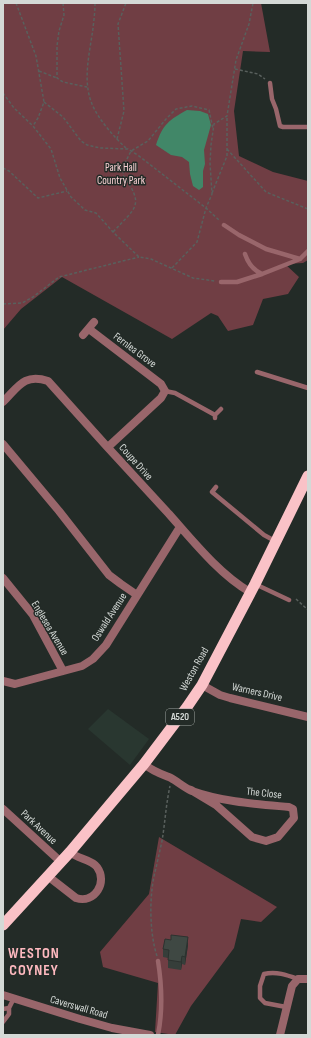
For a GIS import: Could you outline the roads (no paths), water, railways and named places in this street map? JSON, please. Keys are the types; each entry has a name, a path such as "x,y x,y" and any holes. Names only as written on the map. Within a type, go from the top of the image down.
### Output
{"highway":[{"name":"Weston Road","path":"3,925 49,877 144,764 202,685 308,476"}],"street":[{"name":"Fernlea Grove","path":"88,329 161,384 165,391"},
{"name":"Coupe Drive","path":"3,402 23,382 31,378 39,378 48,381 227,577 239,586 252,588"},
{"path":"108,447 161,398 165,391"},
{"path":"3,444 59,511 109,575 137,594"},
{"name":"Oswald Avenue","path":"3,681 15,684 82,666 93,659 106,645 180,527"},
{"name":"Englesea Avenue","path":"3,578 33,615 63,671"},
{"name":"Warners Drive","path":"202,685 220,695 308,717"},
{"name":"The Close","path":"144,764 150,770 171,779 216,805 252,837 266,841 278,837 294,818 293,809 289,807 216,798 191,790"},
{"name":"Park Avenue","path":"3,809 61,862"},
{"path":"49,877 76,898 89,899 95,894 99,888 100,872 97,867 89,862 75,857 70,852"},
{"path":"280,1035 292,986 298,979 308,979"},
{"name":"Caverswall Road","path":"3,995 112,1028 150,1035"}],"lane":[{"path":"270,82 272,99 280,126 308,127"},
{"path":"224,225 239,235 266,249 300,259"},
{"path":"221,282 237,282 262,274 300,259 308,251"},
{"path":"245,254 247,260 256,271 262,274"},
{"path":"257,372 308,388"},
{"name":"Fernlea Grove","path":"165,391 175,393 215,416 221,409"},
{"path":"216,487 212,492 264,535 275,541"},
{"path":"252,588 289,600"},
{"path":"158,961 161,980 161,1008 158,1035"},
{"path":"286,1007 265,1003 260,998 260,986 264,974 272,972 298,979"},
{"path":"3,1022 9,1014 9,1008 14,998"},
{"path":"3,1009 9,1008"}],"district":[{"name":"WESTON COYNEY","path":"34,962"}],"park label":[{"name":"Park Hall Country Park","path":"121,173"}]}
